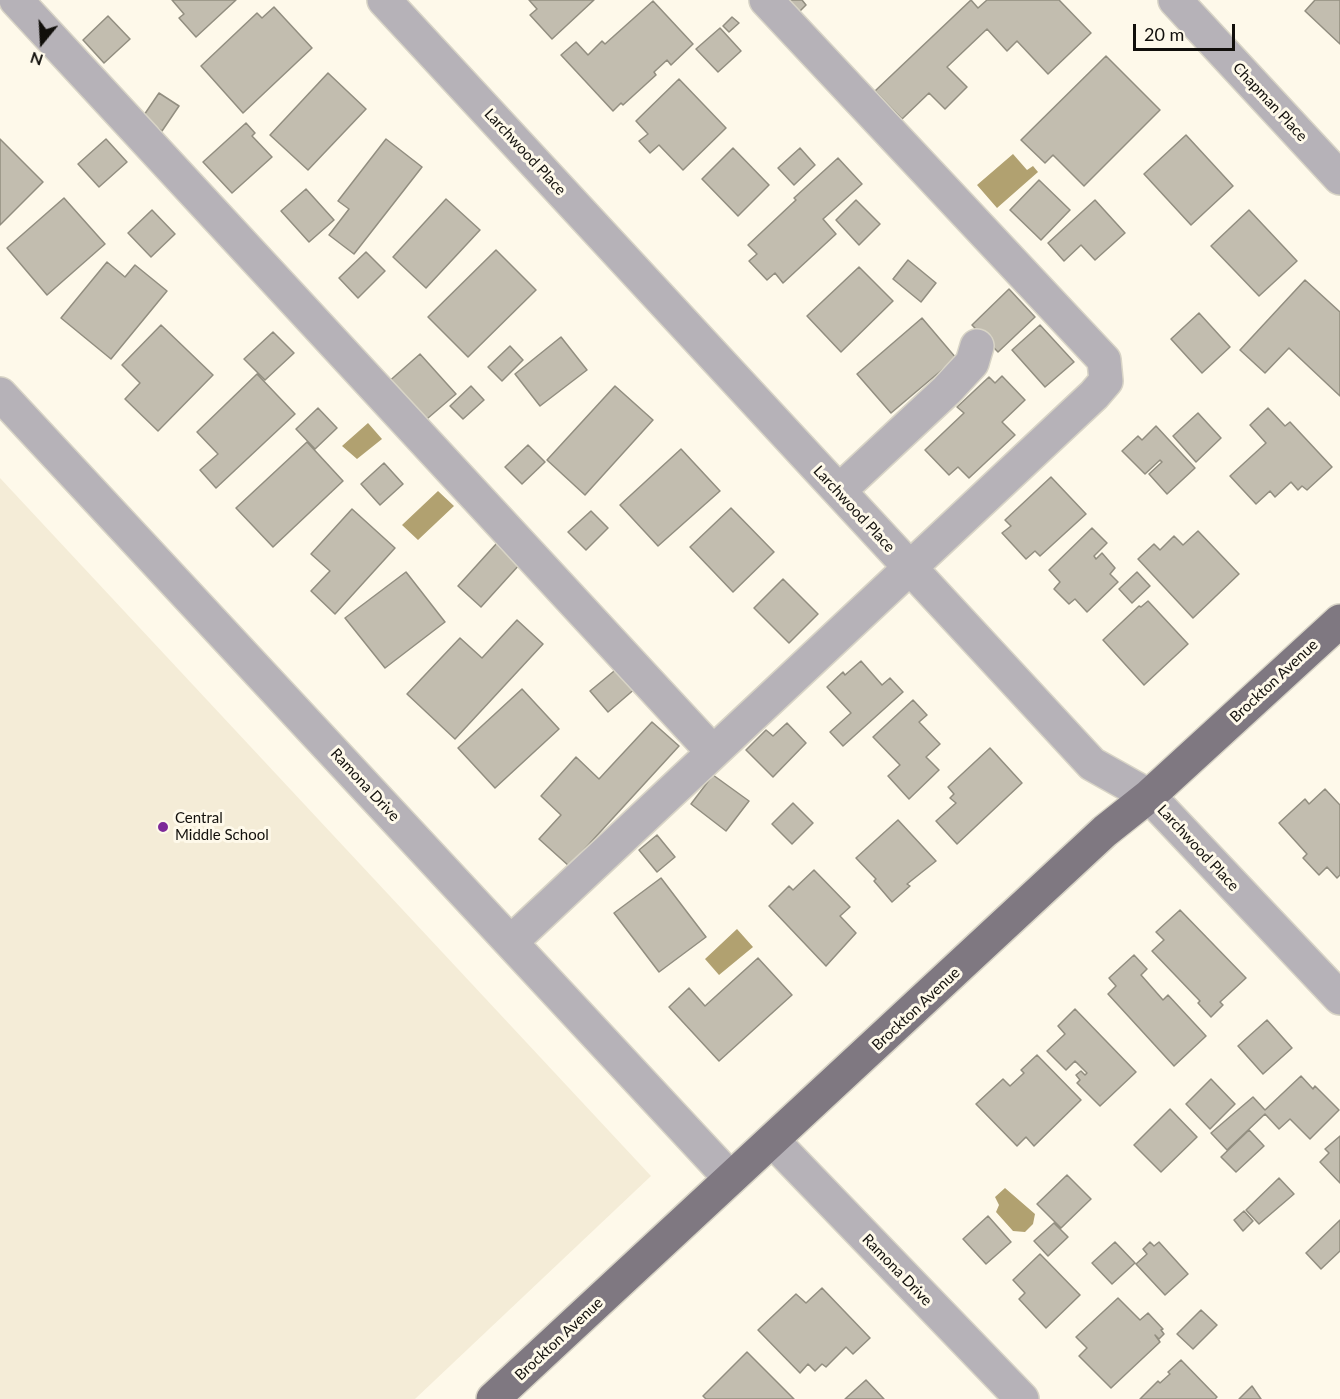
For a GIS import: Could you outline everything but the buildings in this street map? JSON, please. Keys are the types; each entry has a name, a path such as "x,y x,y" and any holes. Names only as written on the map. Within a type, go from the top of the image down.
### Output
{"main road":[{"name":"Brockton Avenue","path":"493,1399 1106,831 1149,796 1340,621"}],"street":[{"path":"16,0 712,752"},
{"name":"Larchwood Place","path":"384,0 1092,764 1149,796 1340,998"},
{"path":"511,942 1094,395 1106,381 1104,360 766,0"},
{"name":"Chapman Place","path":"1175,0 1340,178"},
{"path":"838,491 947,390 972,363 977,346"},
{"name":"Ramona Drive","path":"0,394 730,1178"},
{"name":"Ramona Drive","path":"773,1141 1022,1399"}],"shaded area":[{"path":"1013,154 1027,170 1033,166 1038,172 997,208 977,185"},
{"path":"368,423 382,439 357,459 342,446"},
{"name":"Central Middle School","path":"0,478 651,1176 415,1399 0,1399"},
{"path":"438,491 454,506 418,540 402,525"},
{"path":"737,929 753,947 719,975 705,959"},
{"path":"1005,1188 1035,1214 1033,1224 1025,1232 1013,1231 996,1212 999,1205 995,1197"}],"place":[{"name":"Central Middle School","path":"163,827"}]}
